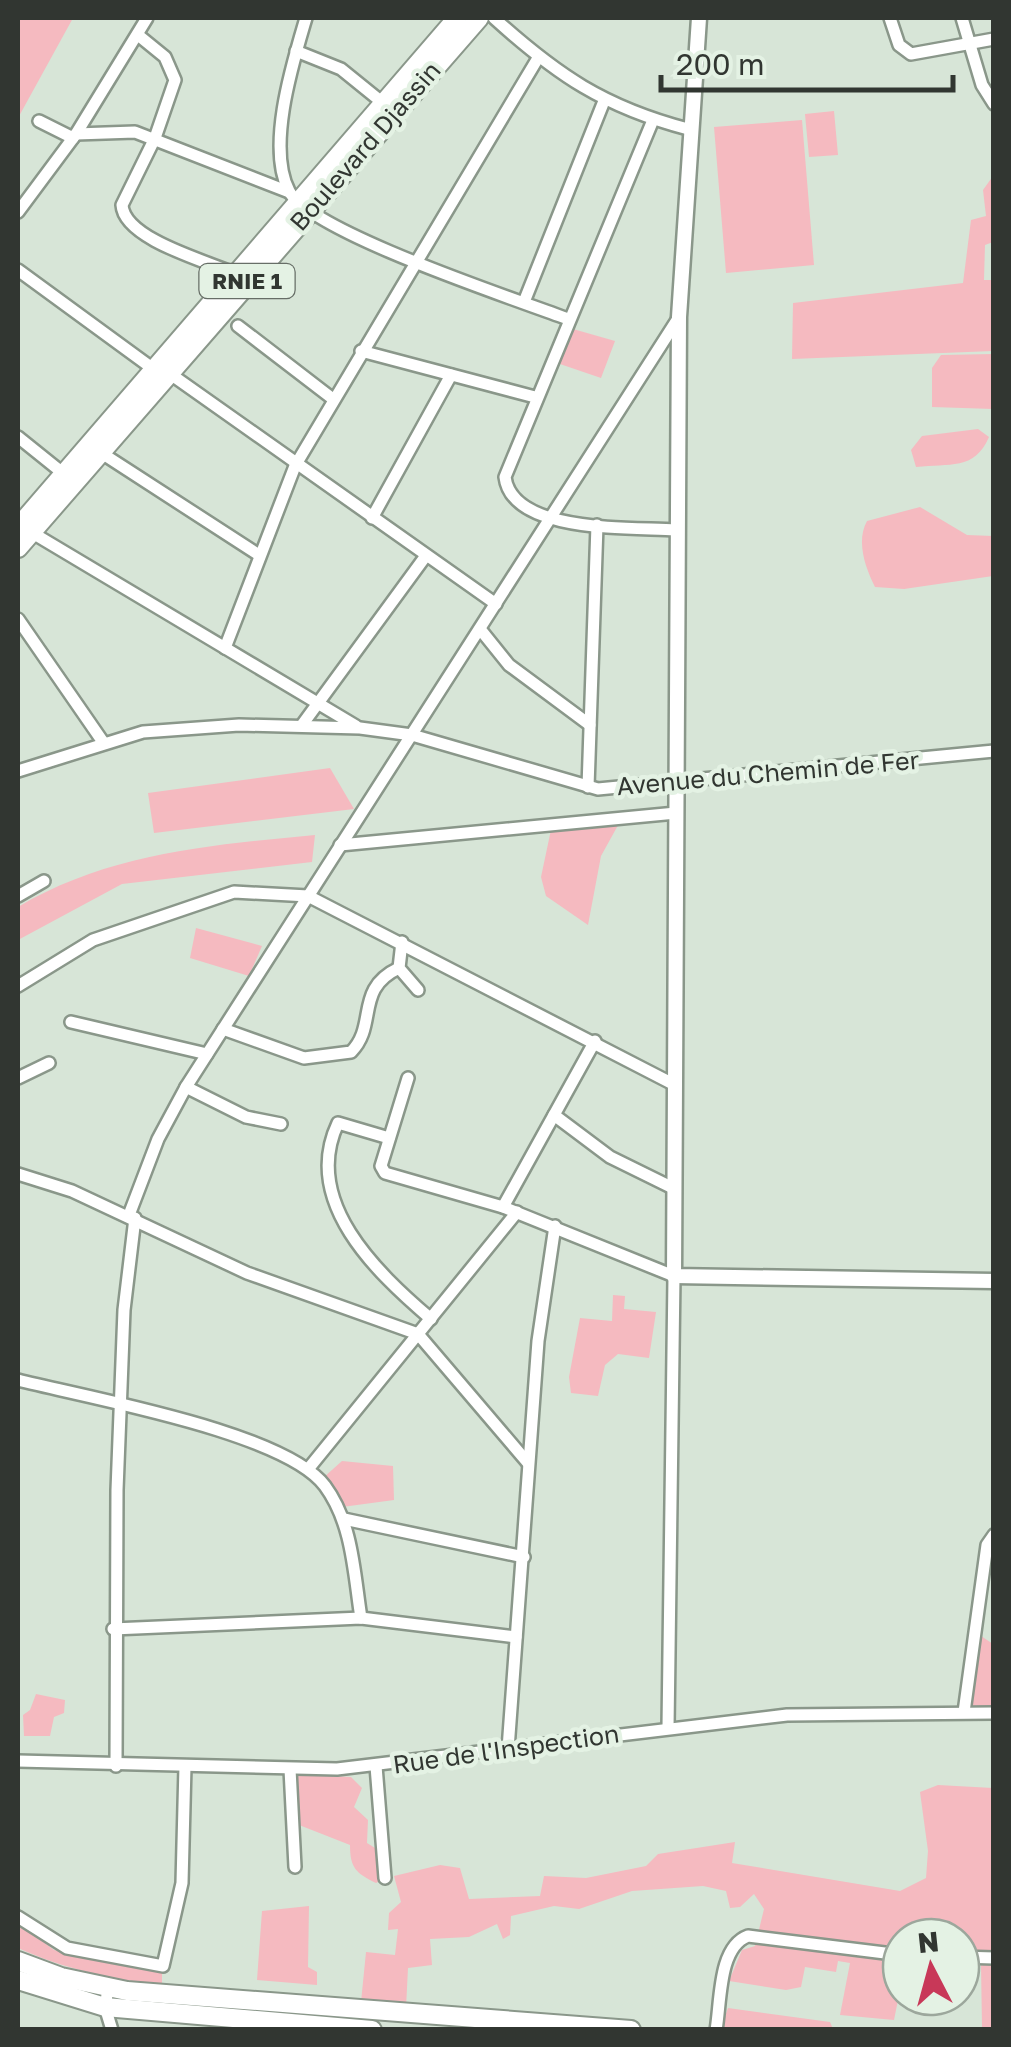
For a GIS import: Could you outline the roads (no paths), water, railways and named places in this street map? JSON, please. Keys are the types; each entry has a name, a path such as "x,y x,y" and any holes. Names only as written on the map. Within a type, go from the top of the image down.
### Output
{"highway":[{"name":"Boulevard Djassin","path":"18,548 24,529 64,474 160,371 457,18"},
{"name":"Boulevard Djassin","path":"24,529 100,452 236,274 299,202 479,18"},
{"path":"18,1961 107,1998 631,2030"},
{"path":"18,1980 107,1998 372,2030"}],"main road":[{"path":"698,18 679,317 674,1276 994,1281"}],"street":[{"path":"18,212 74,136 148,18"},
{"path":"299,202 283,109 306,18"},
{"path":"494,18 538,58 604,101 688,130"},
{"path":"890,18 898,45 911,54 994,39"},
{"path":"962,18 968,44 994,104"},
{"path":"138,35 165,57 175,80 155,138 122,205 127,224 140,234 236,274"},
{"path":"296,51 341,69 383,102"},
{"path":"225,648 296,466 538,58"},
{"path":"524,302 604,101"},
{"path":"653,120 505,477 506,486 549,522 675,530"},
{"path":"38,121 74,136 121,129 155,138 299,202 416,262 568,319"},
{"path":"18,270 496,604"},
{"path":"116,1766 113,1629 126,1293 132,1217 158,1138 186,1087 679,317"},
{"path":"238,326 333,399"},
{"path":"361,351 535,397"},
{"path":"372,518 452,375"},
{"path":"18,437 64,474"},
{"path":"100,452 259,554"},
{"path":"588,788 597,525"},
{"path":"24,529 360,728"},
{"path":"302,725 425,557"},
{"path":"18,618 102,742"},
{"path":"480,629 509,664 590,725"},
{"name":"Avenue du Chemin de Fer","path":"18,771 102,742 172,728 302,725 412,735 588,788 676,784 994,750"},
{"path":"340,846 676,813"},
{"path":"18,896 44,881"},
{"path":"18,986 93,940 234,892 308,896 675,1085"},
{"path":"223,1029 288,1054 336,1057 358,1046 375,986 399,968 402,942"},
{"path":"399,968 418,990"},
{"path":"71,1022 207,1054"},
{"path":"503,1207 595,1042"},
{"path":"18,1078 49,1063"},
{"path":"408,1078 381,1166 385,1173 503,1207 674,1276 668,1728"},
{"path":"186,1087 246,1116 281,1124"},
{"path":"554,1116 610,1157 675,1189"},
{"path":"389,1138 338,1123 328,1148 328,1178 342,1215 373,1264 431,1318"},
{"path":"18,1174 132,1217 248,1273 418,1334 528,1463"},
{"path":"309,1468 517,1212"},
{"path":"508,1750 538,1341 555,1226"},
{"path":"18,1380 265,1446 309,1468 344,1519 361,1618"},
{"path":"344,1519 524,1557"},
{"path":"964,1712 985,1556 994,1534"},
{"path":"113,1629 361,1618 516,1637"},
{"name":"Rue de l'Inspection","path":"18,1761 290,1769 376,1766 824,1712 994,1713"},
{"path":"18,1918 67,1948 164,1966 182,1882 185,1766"},
{"path":"376,1766 385,1878"},
{"path":"290,1769 295,1867"},
{"path":"716,2030 729,1952 740,1939 748,1936 881,1952"},
{"path":"107,1998 112,2030"}]}
